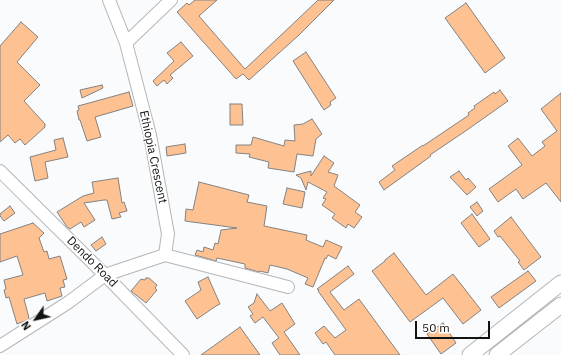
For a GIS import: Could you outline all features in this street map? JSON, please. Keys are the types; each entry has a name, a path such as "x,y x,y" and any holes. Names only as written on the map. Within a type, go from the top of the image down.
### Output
{"main road":[{"path":"470,355 561,283"},
{"path":"497,355 561,305"}],"street":[{"name":"Ethiopia Crescent","path":"109,0 126,43 150,135 168,234 165,255"},
{"path":"126,43 171,0"},
{"name":"Dendo Road","path":"0,171 183,355"},
{"path":"0,346 69,302 105,275 165,255 288,287"}],"building":[{"path":"195,0 217,0 199,16 245,69 318,0 334,0 299,35 249,80 243,74 236,79 177,12 187,3 189,5"},
{"path":"466,3 505,58 485,73 445,18"},
{"path":"21,22 38,37 17,62 40,85 24,101 45,124 45,127 25,145 20,139 15,143 8,135 0,142 0,46"},
{"path":"181,42 193,56 170,75 173,78 167,84 164,80 157,86 153,81 174,61 167,53"},
{"path":"306,52 336,98 330,102 331,105 324,110 293,61"},
{"path":"102,85 103,88 82,98 80,90"},
{"path":"500,90 508,101 430,155 431,156 384,190 379,182 395,170 392,166 469,115 468,113 475,108 474,106 494,92 495,94"},
{"path":"129,92 133,106 95,117 101,137 87,141 79,120 77,111 79,110 78,106"},
{"path":"561,93 561,202 546,183 523,199 516,189 498,202 489,189 522,165 508,146 518,138 532,156 545,146 542,142 557,131 541,109"},
{"path":"230,104 242,104 243,125 230,125"},
{"path":"312,119 322,134 316,139 313,156 297,154 294,172 268,168 269,162 249,157 250,154 236,153 236,145 251,145 253,137 284,146 285,140 295,141 294,125 303,124"},
{"path":"63,138 68,157 45,162 48,178 35,181 30,157 56,150 54,140"},
{"path":"185,144 186,153 167,156 166,147"},
{"path":"324,156 334,163 328,172 338,175 334,186 360,205 355,212 362,217 354,228 348,224 346,228 332,218 335,214 322,205 326,199 323,198 327,192 308,182 306,190 301,178 296,175 311,171 311,176"},
{"path":"459,171 466,180 468,178 476,187 467,195 450,177"},
{"path":"118,178 122,203 124,202 127,211 119,213 121,217 112,219 107,200 84,203 95,220 84,227 81,222 70,229 67,227 57,212 83,196 94,193 92,182"},
{"path":"199,182 249,195 247,202 267,206 264,226 307,235 306,240 323,247 326,240 342,247 336,259 328,255 326,259 325,258 313,287 305,284 308,278 287,269 270,265 268,273 259,272 245,268 245,264 217,258 216,261 195,255 197,250 203,252 204,247 213,250 215,243 218,244 221,230 237,228 185,221 186,209 193,210"},
{"path":"287,188 305,192 302,208 283,204"},
{"path":"477,202 483,211 477,216 470,207"},
{"path":"10,206 15,213 4,221 0,214"},
{"path":"472,214 490,239 479,247 461,223"},
{"path":"511,217 541,257 524,270 518,262 520,261 500,236 498,237 494,231"},
{"path":"33,223 44,233 39,238 44,252 47,251 49,259 60,256 67,279 63,280 65,287 60,288 62,296 47,301 45,293 24,299 29,318 17,324 9,297 6,298 4,280 23,275 17,256 0,262 0,234"},
{"path":"102,237 106,244 96,251 91,245"},
{"path":"394,253 426,295 453,274 481,310 463,324 443,298 410,322 372,271"},
{"path":"348,266 354,274 330,292 344,310 359,299 400,355 335,355 326,342 323,344 315,333 324,326 335,338 346,330 317,289"},
{"path":"528,271 536,281 499,308 491,297"},
{"path":"208,277 220,304 197,319 185,301 201,290 198,282"},
{"path":"146,278 149,278 157,285 155,288 157,290 146,303 131,291 141,279 145,280"},
{"path":"257,294 270,311 282,303 295,324 284,332 300,355 280,355 272,343 279,338 263,317 255,323 250,316 253,314 248,307 254,303"},
{"path":"443,323 456,343 441,354 427,334"},
{"path":"240,327 260,355 201,355"}]}
